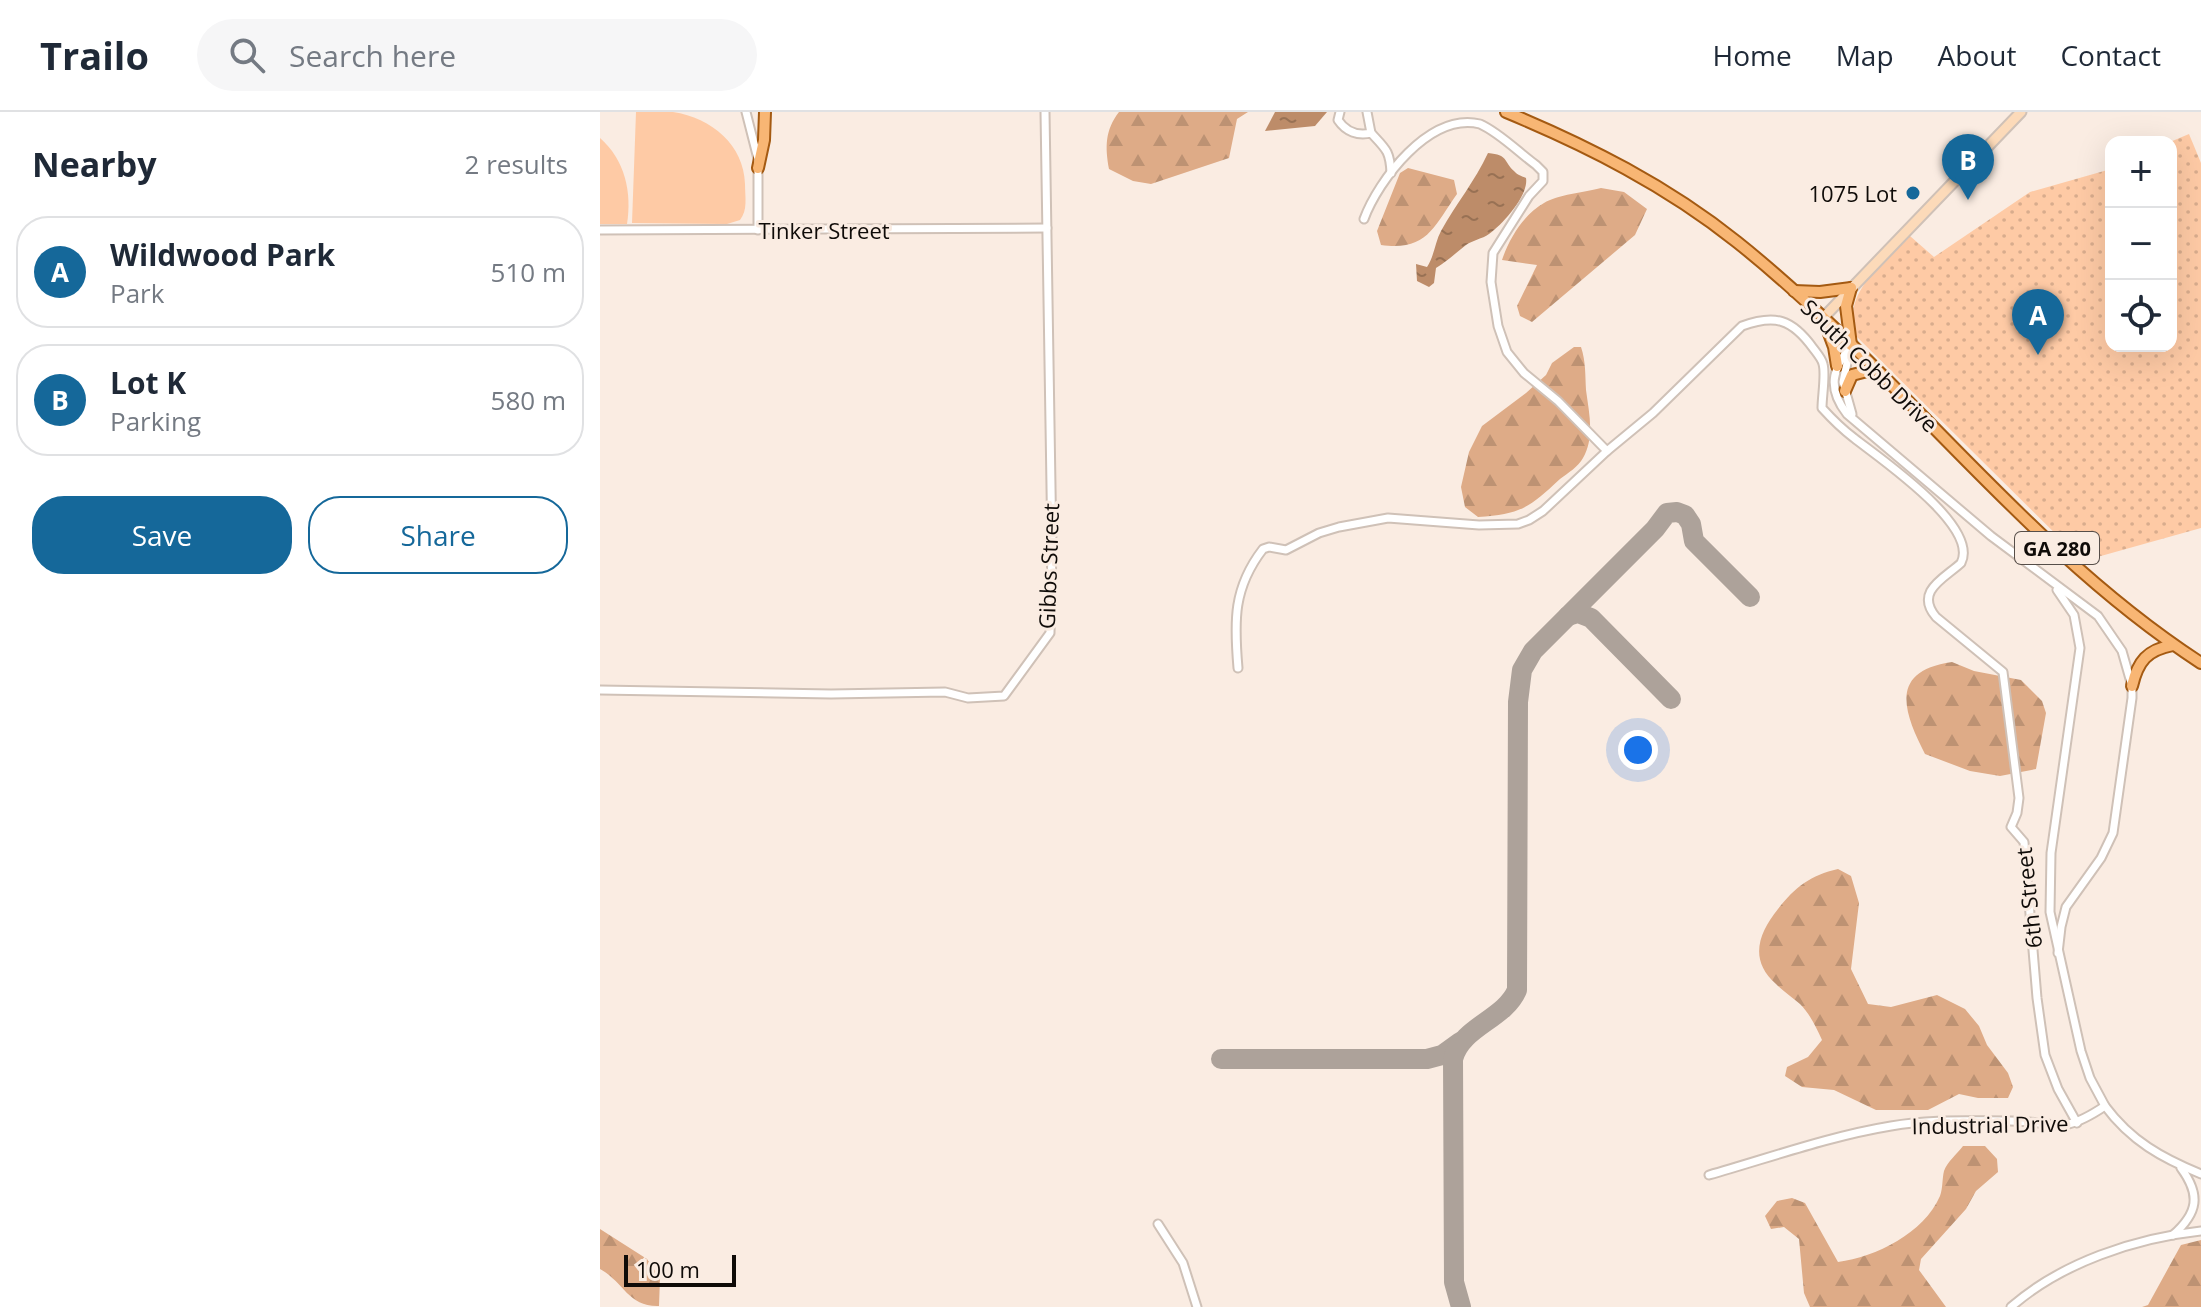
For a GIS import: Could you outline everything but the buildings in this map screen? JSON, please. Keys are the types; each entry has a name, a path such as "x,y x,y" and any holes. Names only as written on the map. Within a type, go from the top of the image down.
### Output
{"main road":[{"path":"758,168 764,140 765,112"},
{"name":"South Cobb Drive","path":"1506,112 1576,143 1669,194 1735,241 1794,290 2089,578 2173,645 2201,663"},
{"path":"1794,290 1820,292 1851,288 1846,306 1851,346"},
{"path":"1823,318 1834,347 1837,366"},
{"path":"1845,391 1852,375 1875,369"},
{"path":"2132,686 2138,664 2146,655 2173,645"}],"street":[{"path":"746,112 757,150 758,230"},
{"name":"Gibbs Street","path":"600,690 831,694 945,692 968,698 1004,696 1050,633 1045,112"},
{"path":"1340,112 1338,120 1345,129 1354,133 1371,133"},
{"path":"1367,112 1371,133 1389,153 1391,173"},
{"path":"1823,318 2021,112"},
{"path":"1238,668 1235,612 1243,582 1263,549 1286,550 1319,533 1388,518 1479,525 1518,524 1543,511 1607,451 1558,401 1524,373 1507,352 1498,326 1491,282 1493,253 1529,196 1543,181 1543,172 1487,129 1470,122 1460,122 1423,135 1413,143 1373,196 1364,219"},
{"name":"Tinker Street","path":"600,230 1047,228"},
{"name":"6th Street","path":"1607,451 1653,413 1742,326 1760,320 1789,324 1798,330 1823,364 1822,408 1851,436 1921,491 1954,527 1964,546 1964,558 1929,591 1929,606 1936,617 2003,672 2019,798 2011,827 2024,842 2045,1055 2054,1082 2077,1123"},
{"path":"1851,346 1837,366 1834,380 1844,410 1991,536 2051,584 2085,605 2105,623 2122,651 2132,686 2113,833 2101,858 2066,907 2058,953"},
{"path":"1851,346 1844,375 1853,418"},
{"path":"2051,584 2074,615 2080,648 2051,853 2050,912 2084,1061 2105,1106 2136,1140 2155,1153 2201,1174"},
{"name":"Industrial Drive","path":"1709,1175 1843,1137 1906,1124 2015,1120 2056,1127 2077,1123 2105,1106"},
{"path":"2172,1235 2192,1215 2195,1203 2193,1185 2180,1166"},
{"path":"1158,1224 1183,1263 1197,1307"},
{"path":"2011,1307 2043,1284 2080,1265 2135,1244 2201,1231"}],"green space":[{"path":"1119,112 1248,112 1237,119 1229,158 1151,184 1133,181 1109,169 1107,139"},
{"path":"1408,168 1454,180 1457,194 1435,227 1419,240 1396,246 1381,245 1377,231 1400,173"},
{"path":"1601,188 1624,192 1647,209 1635,235 1532,322 1520,316 1517,306 1537,265 1502,260 1513,236 1523,221 1544,203"},
{"path":"1574,347 1581,347 1583,353 1590,416 1589,442 1583,458 1573,470 1524,508 1478,517 1465,507 1461,487 1469,452 1482,426 1526,393 1546,375 1552,363"},
{"path":"1952,662 1974,671 2021,680 2042,701 2046,713 2036,769 2000,776 1970,771 1925,754 1907,708 1910,684 1918,674"},
{"path":"1838,869 1851,876 1859,903 1851,969 1868,1004 1891,1007 1937,995 1965,1009 2008,1073 2013,1087 2008,1098 1978,1098 1959,1094 1928,1110 1876,1110 1834,1090 1802,1087 1785,1076 1787,1067 1808,1057 1822,1040 1804,1008 1779,987 1762,966 1759,956 1761,937 1771,918 1797,888 1812,878"},
{"path":"1963,1146 1985,1146 1997,1159 1998,1172 1976,1191 1966,1209 1921,1259 1919,1270 1946,1307 1810,1307 1804,1293 1799,1239 1784,1227 1771,1229 1765,1216 1777,1201 1792,1198 1805,1203 1838,1262 1868,1255 1897,1241 1923,1221 1940,1196 1945,1168"},
{"path":"600,1229 647,1259 660,1278 659,1306 633,1298 600,1269"},
{"path":"2201,1240 2201,1307 2142,1307 2148,1305 2181,1245"}],"shaded area":[{"path":"636,112 687,115 713,127 723,136 739,157 743,170 746,203 740,220 727,224 632,223"},
{"path":"2189,134 2201,163 2201,528 2083,561 1857,337 1854,307 1867,281 1910,236 1934,257 2030,192 2105,171 2105,352 2177,352 2177,139"},
{"path":"600,138 615,156 625,177 627,224 600,224"}],"water":[{"path":"1275,112 1327,112 1315,126 1265,131"},
{"path":"1488,153 1503,157 1515,172 1526,178 1523,193 1514,209 1495,229 1466,245 1436,268 1434,283 1429,287 1417,281 1416,264 1427,267 1441,231"}],"taxiway":[{"path":"1461,1307 1454,1282 1453,1059 1465,1039 1503,1009 1517,990 1518,702 1522,670 1533,651 1655,529 1667,513 1685,515 1691,524 1694,541 1750,597"},
{"path":"1568,616 1578,613 1591,618 1671,699"},
{"path":"1221,1059 1427,1059 1442,1055 1460,1042"}],"place":[{"name":"1075 Lot","path":"1913,193"},
{"name":"Lot K","path":"1968,200"},
{"name":"Wildwood Park","path":"2038,355"}]}
